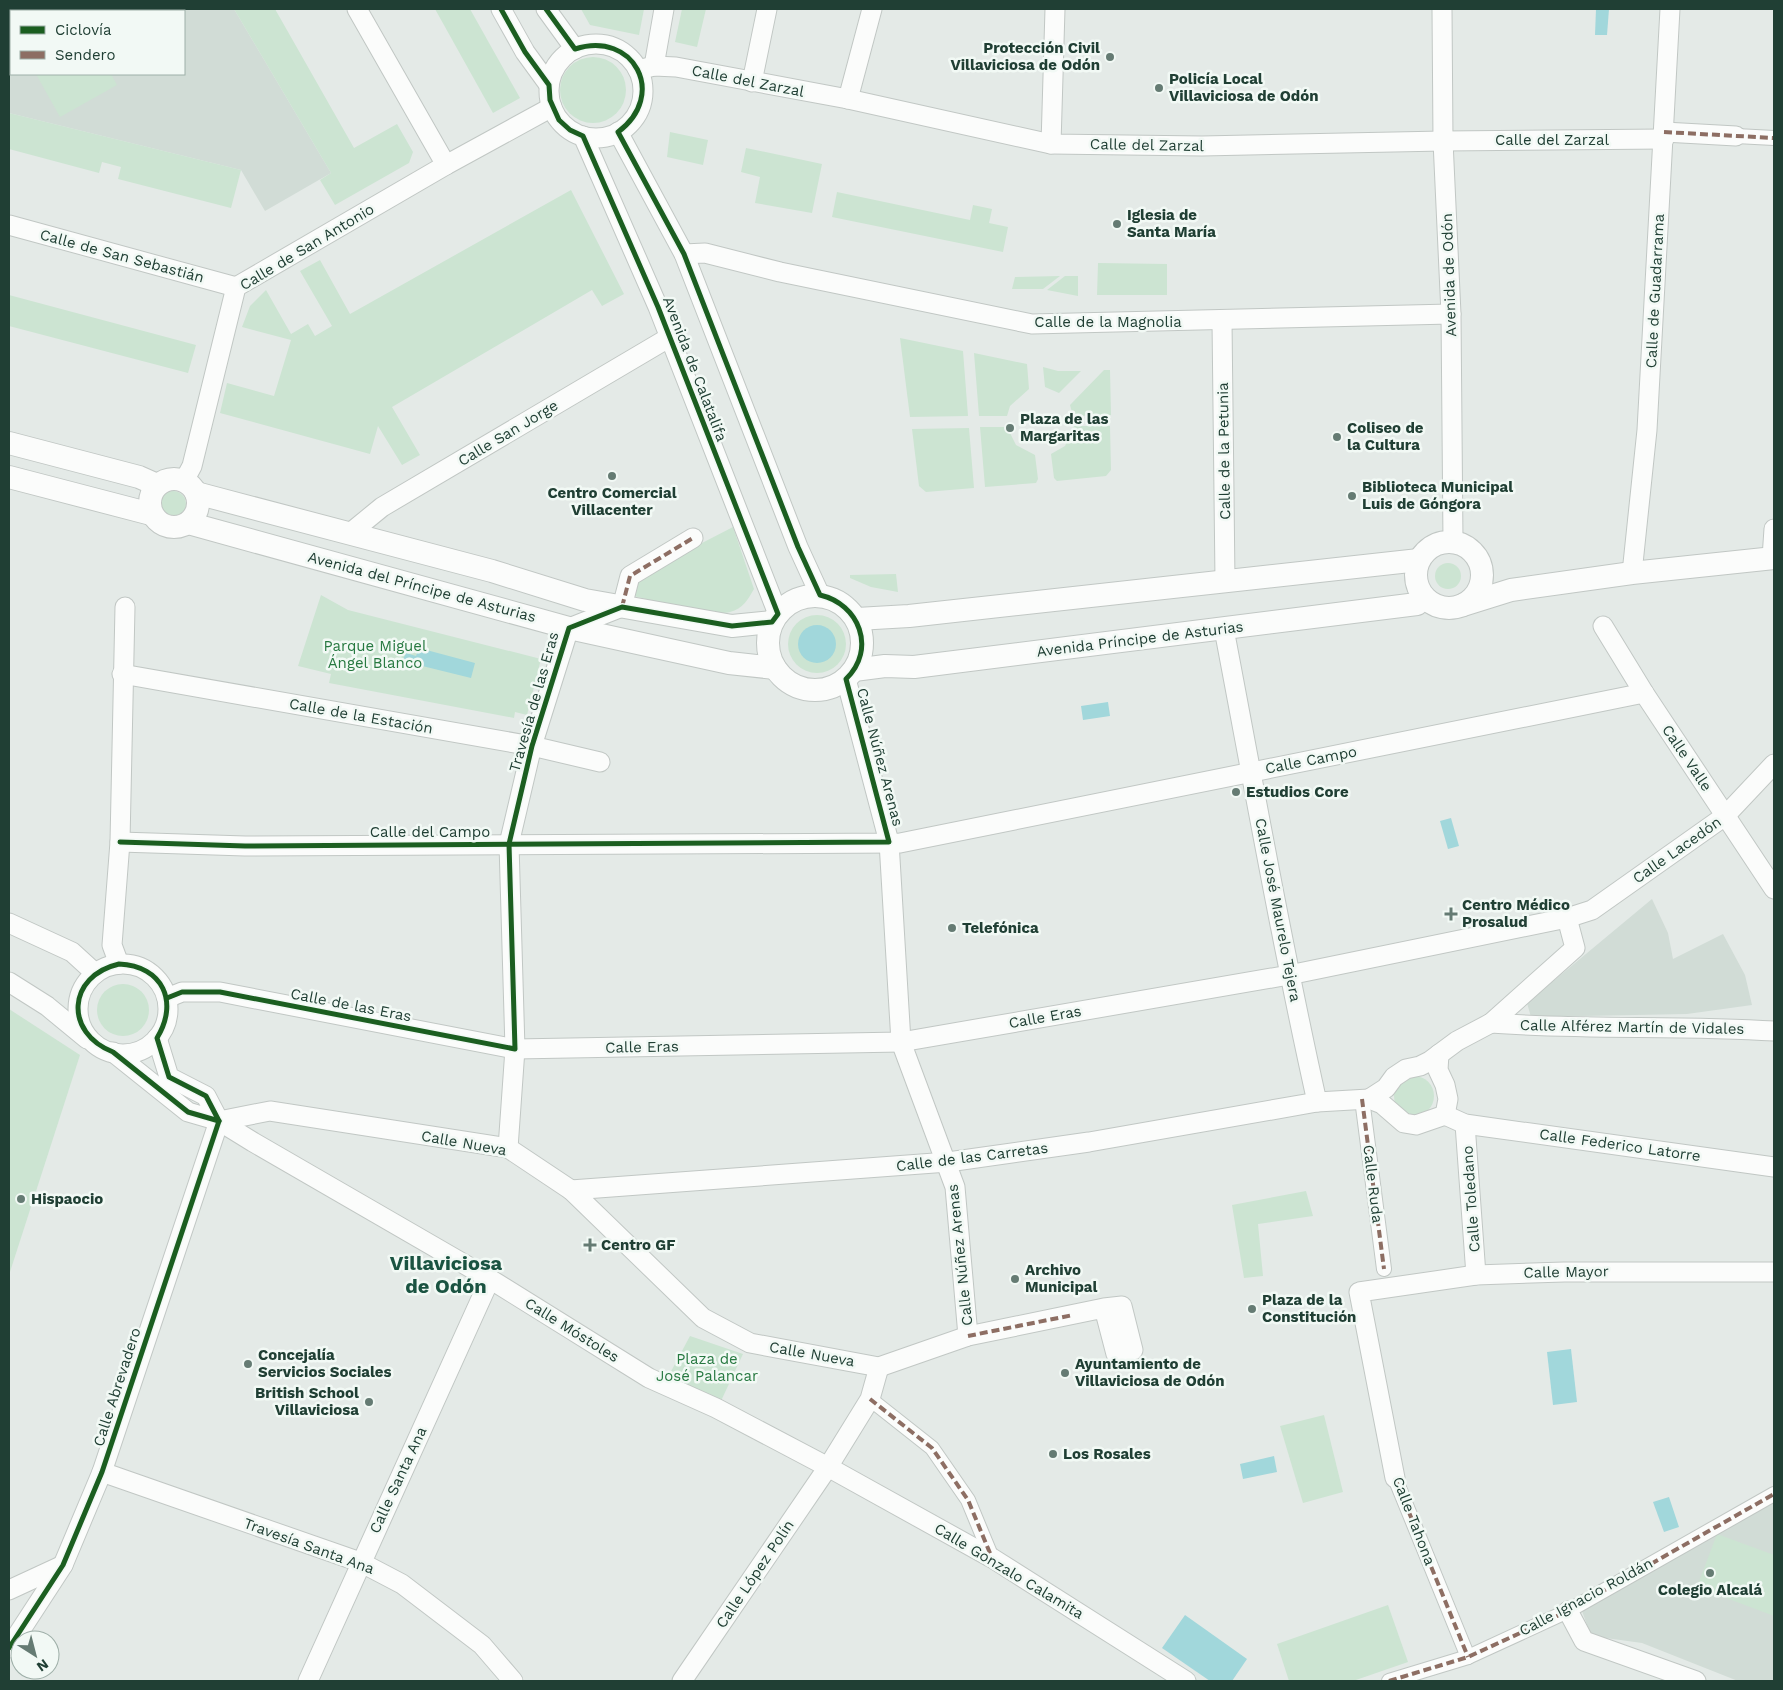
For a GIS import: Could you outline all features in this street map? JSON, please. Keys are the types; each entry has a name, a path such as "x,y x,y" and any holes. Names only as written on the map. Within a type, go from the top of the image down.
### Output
{"street":[{"path":"357,9 446,165"},
{"path":"501,9 525,52 549,85"},
{"path":"546,9 575,49"},
{"path":"646,68 611,47 589,44 575,49 563,58 554,70 549,85 552,107 559,120 570,130 584,136 595,138 618,132 634,118 642,98 642,83 664,9"},
{"path":"752,82 768,9"},
{"path":"848,99 872,9"},
{"path":"1051,144 1055,9"},
{"name":"Avenida de Odón","path":"1442,9 1443,141 1451,314 1453,542"},
{"name":"Calle de Guadarrama","path":"1632,573 1646,430 1670,9"},
{"name":"Calle del Zarzal","path":"646,68 676,67 848,99 1051,144 1202,146 1664,135 1736,136"},
{"name":"Calle de San Antonio","path":"190,487 192,466 236,286 446,165 552,107"},
{"name":"Avenida de Calatalifa","path":"618,132 684,254 798,546 820,595"},
{"name":"Avenida de Calatalifa","path":"584,136 670,337 775,618"},
{"path":"1736,136 1774,138"},
{"name":"Calle de San Sebastián","path":"9,226 236,286"},
{"name":"Calle de la Magnolia","path":"684,254 705,253 789,274 1032,324 1222,321 1451,314"},
{"name":"Calle de la Petunia","path":"1222,321 1225,581"},
{"name":"Calle San Jorge","path":"349,534 382,507 670,337"},
{"path":"9,443 139,477 157,485"},
{"path":"9,477 151,514"},
{"path":"175,478 190,487 198,505 196,514 188,523 178,527 162,526 151,514 149,506 151,493 157,485 175,478"},
{"name":"Avenida del Príncipe de Asturias","path":"190,487 349,534 492,571 585,600 732,626 775,618"},
{"name":"Avenida del Príncipe de Asturias","path":"188,523 569,628 729,662 775,668"},
{"path":"1463,605 1477,592 1482,575 1481,565 1470,549 1453,542 1433,546 1419,560 1416,579 1423,596 1432,604 1442,608 1463,605 1511,590 1579,582 1632,573 1773,558 1774,529"},
{"path":"622,607 630,576 693,538"},
{"path":"857,619 908,616 1419,560"},
{"path":"1482,575 1511,590"},
{"path":"820,595 841,603 857,619 862,636 862,654 850,674 835,686 822,690 808,690 795,686 775,668 769,653 768,638 775,618 789,603 804,596 820,595"},
{"name":"Avenida Príncipe de Asturias","path":"850,674 885,666 914,667 1417,604 1423,596"},
{"name":"Travesía de las Eras","path":"508,1148 515,1049 509,844 532,746 569,628 622,607"},
{"path":"119,964 112,945 120,842 122,674 125,608"},
{"name":"Calle Valle","path":"1603,626 1644,693 1774,888"},
{"name":"Calle José Maurelo Tejera","path":"1224,629 1289,974 1318,1102"},
{"name":"Calle de la Estación","path":"122,674 532,746 600,762"},
{"name":"Calle Núñez Arenas","path":"850,674 889,842 901,1042 948,1162 955,1187 968,1336"},
{"name":"Calle Campo","path":"889,842 900,843 1644,693"},
{"name":"Calle Lacedón","path":"1567,918 1592,910 1725,816 1774,764"},
{"name":"Calle del Campo","path":"120,842 244,846 889,842"},
{"path":"1366,1099 1386,1088 1394,1077 1406,1069 1420,1066 1435,1058 1457,1041 1490,1023 1575,948 1567,918"},
{"name":"Calle Eras","path":"515,1049 901,1042 1289,974 1567,918"},
{"path":"9,923 72,952 96,973"},
{"path":"9,982 46,1006 76,1032 106,1050 137,1052 157,1038 174,995 154,976 132,964 119,964 106,967 96,973 86,984 80,997 78,1011 81,1025 88,1037 106,1050"},
{"name":"Calle de las Eras","path":"174,995 220,992 515,1049"},
{"name":"Calle Alférez Martín de Vidales","path":"1490,1023 1527,1026 1711,1027 1774,1031"},
{"path":"157,1038 169,1077 206,1096 219,1121"},
{"name":"Calle Nueva","path":"106,1050 188,1112 219,1121 270,1111 508,1148 571,1190 703,1318 750,1343 880,1367"},
{"path":"1366,1099 1382,1104 1404,1123 1416,1125 1445,1115 1448,1099 1435,1058"},
{"name":"Calle de las Carretas","path":"571,1190 948,1162 1088,1142 1318,1102 1366,1099"},
{"name":"Calle Ruda","path":"1366,1099 1384,1269"},
{"name":"Calle Federico Latorre","path":"1445,1115 1465,1124 1774,1167"},
{"name":"Calle Móstoles","path":"219,1121 490,1279 649,1378 716,1408 828,1467"},
{"name":"Calle Abrevadero","path":"9,1648 63,1565 102,1472 219,1121"},
{"name":"Calle Toledano","path":"1465,1124 1476,1275"},
{"name":"Calle Mayor","path":"1358,1292 1476,1275 1583,1272 1774,1272"},
{"name":"Calle Santa Ana","path":"308,1681 360,1562 490,1279"},
{"name":"Calle Tahona","path":"1358,1292 1395,1478 1468,1657"},
{"path":"880,1367 968,1336 1104,1308"},
{"name":"Calle López Polín","path":"682,1681 828,1467 870,1399 880,1367"},
{"path":"870,1399 932,1448 968,1500 992,1558"},
{"name":"Calle Gonzalo Calamita","path":"828,1467 992,1558 1186,1681"},
{"name":"Travesía Santa Ana","path":"102,1472 360,1562 402,1584 482,1646 513,1681"},
{"name":"Calle Ignacio Roldán","path":"1389,1681 1468,1657 1568,1611 1774,1494"},
{"path":"9,1590 63,1565"},
{"path":"1568,1611 1584,1641 1696,1681"}],"shaded area":[{"path":"9,9 234,9 331,173 265,211 241,170 9,113"},
{"path":"1652,899 1668,933 1673,959 1723,934 1745,975 1752,1005 1687,1014 1531,1017 1527,1003"},
{"name":"Colegio Alcalá","path":"1774,1501 1774,1681 1738,1681 1642,1643 1591,1636 1582,1611 1711,1535"}],"green space":[{"path":"234,9 275,9 354,148 397,124 413,152 409,163 335,205 320,180 331,173"},
{"path":"435,9 470,9 520,98 493,113"},
{"path":"581,9 644,9 639,35 590,25"},
{"path":"682,9 706,9 697,47 675,42"},
{"path":"593,57 606,60 616,67 623,77 626,90 623,103 616,113 606,120 593,123 580,120 570,113 563,103 560,90 563,77 570,67 580,60"},
{"path":"37,75 112,75 117,85 60,117"},
{"path":"9,113 241,170 231,208 118,179 121,167 102,162 99,173 9,149"},
{"path":"670,132 708,140 703,165 667,157"},
{"path":"746,148 822,164 812,213 755,203 760,177 741,172"},
{"path":"571,190 624,294 602,306 592,290 392,407 420,455 402,465 378,426 370,454 220,413 227,383 274,396 291,340 242,327 250,306 266,290 291,334 308,324 315,336 332,326 300,271 320,260 350,314"},
{"path":"837,192 970,220 973,205 992,209 989,223 1008,227 1003,252 832,217"},
{"path":"1098,263 1167,264 1167,295 1097,295"},
{"path":"1060,276 1043,289 1012,289 1015,277"},
{"path":"1065,276 1078,276 1078,296 1047,290"},
{"path":"9,295 196,345 188,373 9,326"},
{"path":"900,338 963,351 968,416 910,417"},
{"path":"974,353 1027,364 1029,389 1010,406 1007,416 979,416"},
{"path":"1043,367 1058,371 1081,371 1059,393 1045,387"},
{"path":"1104,370 1110,370 1111,415 1073,416 1070,405"},
{"path":"1074,426 1110,426 1111,470 1106,476 1057,481 1054,478 1051,454 1065,446"},
{"path":"980,427 1007,427 1016,445 1035,455 1038,479 1036,483 985,487"},
{"path":"969,428 974,488 926,492 919,486 912,429"},
{"path":"173,491 182,495 186,504 182,513 173,517 164,513 160,504 164,495"},
{"path":"733,527 754,589 745,603 738,609 721,613 710,612 683,608 634,596 640,575"},
{"path":"1448,563 1457,567 1461,576 1457,585 1448,589 1439,585 1435,576 1439,567"},
{"path":"896,574 898,592 871,587 850,578 850,575"},
{"name":"Parque Miguel Ángel Blanco","path":"321,595 348,610 541,659 527,715 515,712 514,718 329,683 331,674 298,666"},
{"path":"811,615 823,615 838,623 846,638 846,650 838,665 823,673 811,673 796,665 788,650 788,638 796,623"},
{"path":"118,984 128,984 137,988 145,996 149,1010 145,1024 137,1032 128,1036 118,1036 109,1032 101,1024 97,1015 97,1005 101,996 109,988"},
{"name":"Hispaocio","path":"9,1009 80,1055 9,1275"},
{"path":"1414,1076 1428,1082 1434,1096 1428,1110 1414,1116 1400,1110 1394,1096 1400,1082"},
{"path":"1306,1191 1313,1216 1258,1224 1263,1276 1244,1278 1232,1205"},
{"name":"Plaza de José Palancar","path":"690,1336 743,1354 720,1403 668,1377"},
{"path":"1324,1415 1343,1492 1303,1503 1280,1426"},
{"path":"1717,1534 1774,1555 1774,1616 1697,1587"},
{"path":"1388,1605 1408,1662 1353,1681 1289,1681 1277,1644"}],"water":[{"path":"1596,9 1609,9 1607,35 1595,35"},
{"path":"817,625 824,626 830,631 835,637 835,651 830,657 824,662 817,663 810,662 804,657 799,651 798,644 799,637 804,631 810,626"},
{"path":"419,648 475,663 471,678 402,661 406,653 416,656"},
{"path":"1108,702 1110,716 1083,720 1081,706"},
{"path":"1451,818 1459,846 1448,849 1440,821"},
{"path":"1571,1349 1577,1402 1553,1405 1547,1352"},
{"path":"1274,1456 1277,1472 1243,1479 1240,1464"},
{"path":"1669,1497 1679,1527 1664,1532 1653,1502"},
{"path":"1185,1615 1247,1659 1232,1681 1210,1681 1162,1648"}],"marked path":[{"path":"1664,132 1774,138"},
{"path":"622,607 630,576 693,538"},
{"path":"1362,1099 1384,1269"},
{"path":"968,1336 1073,1315"},
{"path":"870,1399 932,1448 968,1500 992,1558"},
{"path":"1395,1478 1468,1657"},
{"path":"1389,1681 1468,1657 1568,1611 1774,1494"}],"cycle path":[{"path":"167,998 182,992 220,992 515,1049 509,844 532,746 569,628 622,607 732,626 772,622 778,614 658,307 583,136 570,130 559,120 550,100 549,85 525,52 501,9"},
{"path":"120,842 245,846 889,842 846,679 855,667 861,654 862,642 859,629 854,618 845,608 834,600 820,595 798,547 684,254 618,132 633,117 641,101 642,84 637,70 628,57 614,49 596,46 575,49 546,9"},
{"path":"119,964 134,966 147,971 163,988 167,1012 157,1038 169,1077 206,1096 219,1121 188,1112 113,1052 97,1043 86,1032 80,1019 78,1005 81,992 89,980 102,970 119,964"},
{"path":"9,1648 63,1565 102,1472 219,1121"}],"place":[{"name":"Protección Civil Villaviciosa de Odón","path":"1110,57"},
{"name":"Policía Local Villaviciosa de Odón","path":"1159,88"},
{"name":"Iglesia de Santa María","path":"1117,224"},
{"name":"Plaza de las Margaritas","path":"1010,428"},
{"name":"Coliseo de la Cultura","path":"1337,437"},
{"name":"Centro Comercial Villacenter","path":"612,476"},
{"name":"Biblioteca Municipal Luis de Góngora","path":"1352,496"},
{"name":"Estudios Core","path":"1236,792"},
{"name":"Centro Médico Prosalud","path":"1451,914"},
{"name":"Telefónica","path":"952,928"},
{"name":"Hispaocio","path":"21,1199"},
{"name":"Centro GF","path":"590,1245"},
{"name":"Archivo Municipal","path":"1015,1279"},
{"name":"Plaza de la Constitución","path":"1252,1309"},
{"name":"Concejalía Servicios Sociales","path":"248,1364"},
{"name":"Ayuntamiento de Villaviciosa de Odón","path":"1065,1373"},
{"name":"British School Villaviciosa","path":"369,1402"},
{"name":"Los Rosales","path":"1053,1454"},
{"name":"Colegio Alcalá","path":"1710,1573"}],"district":[{"name":"Villaviciosa de Odón","path":"446,1274"}]}
